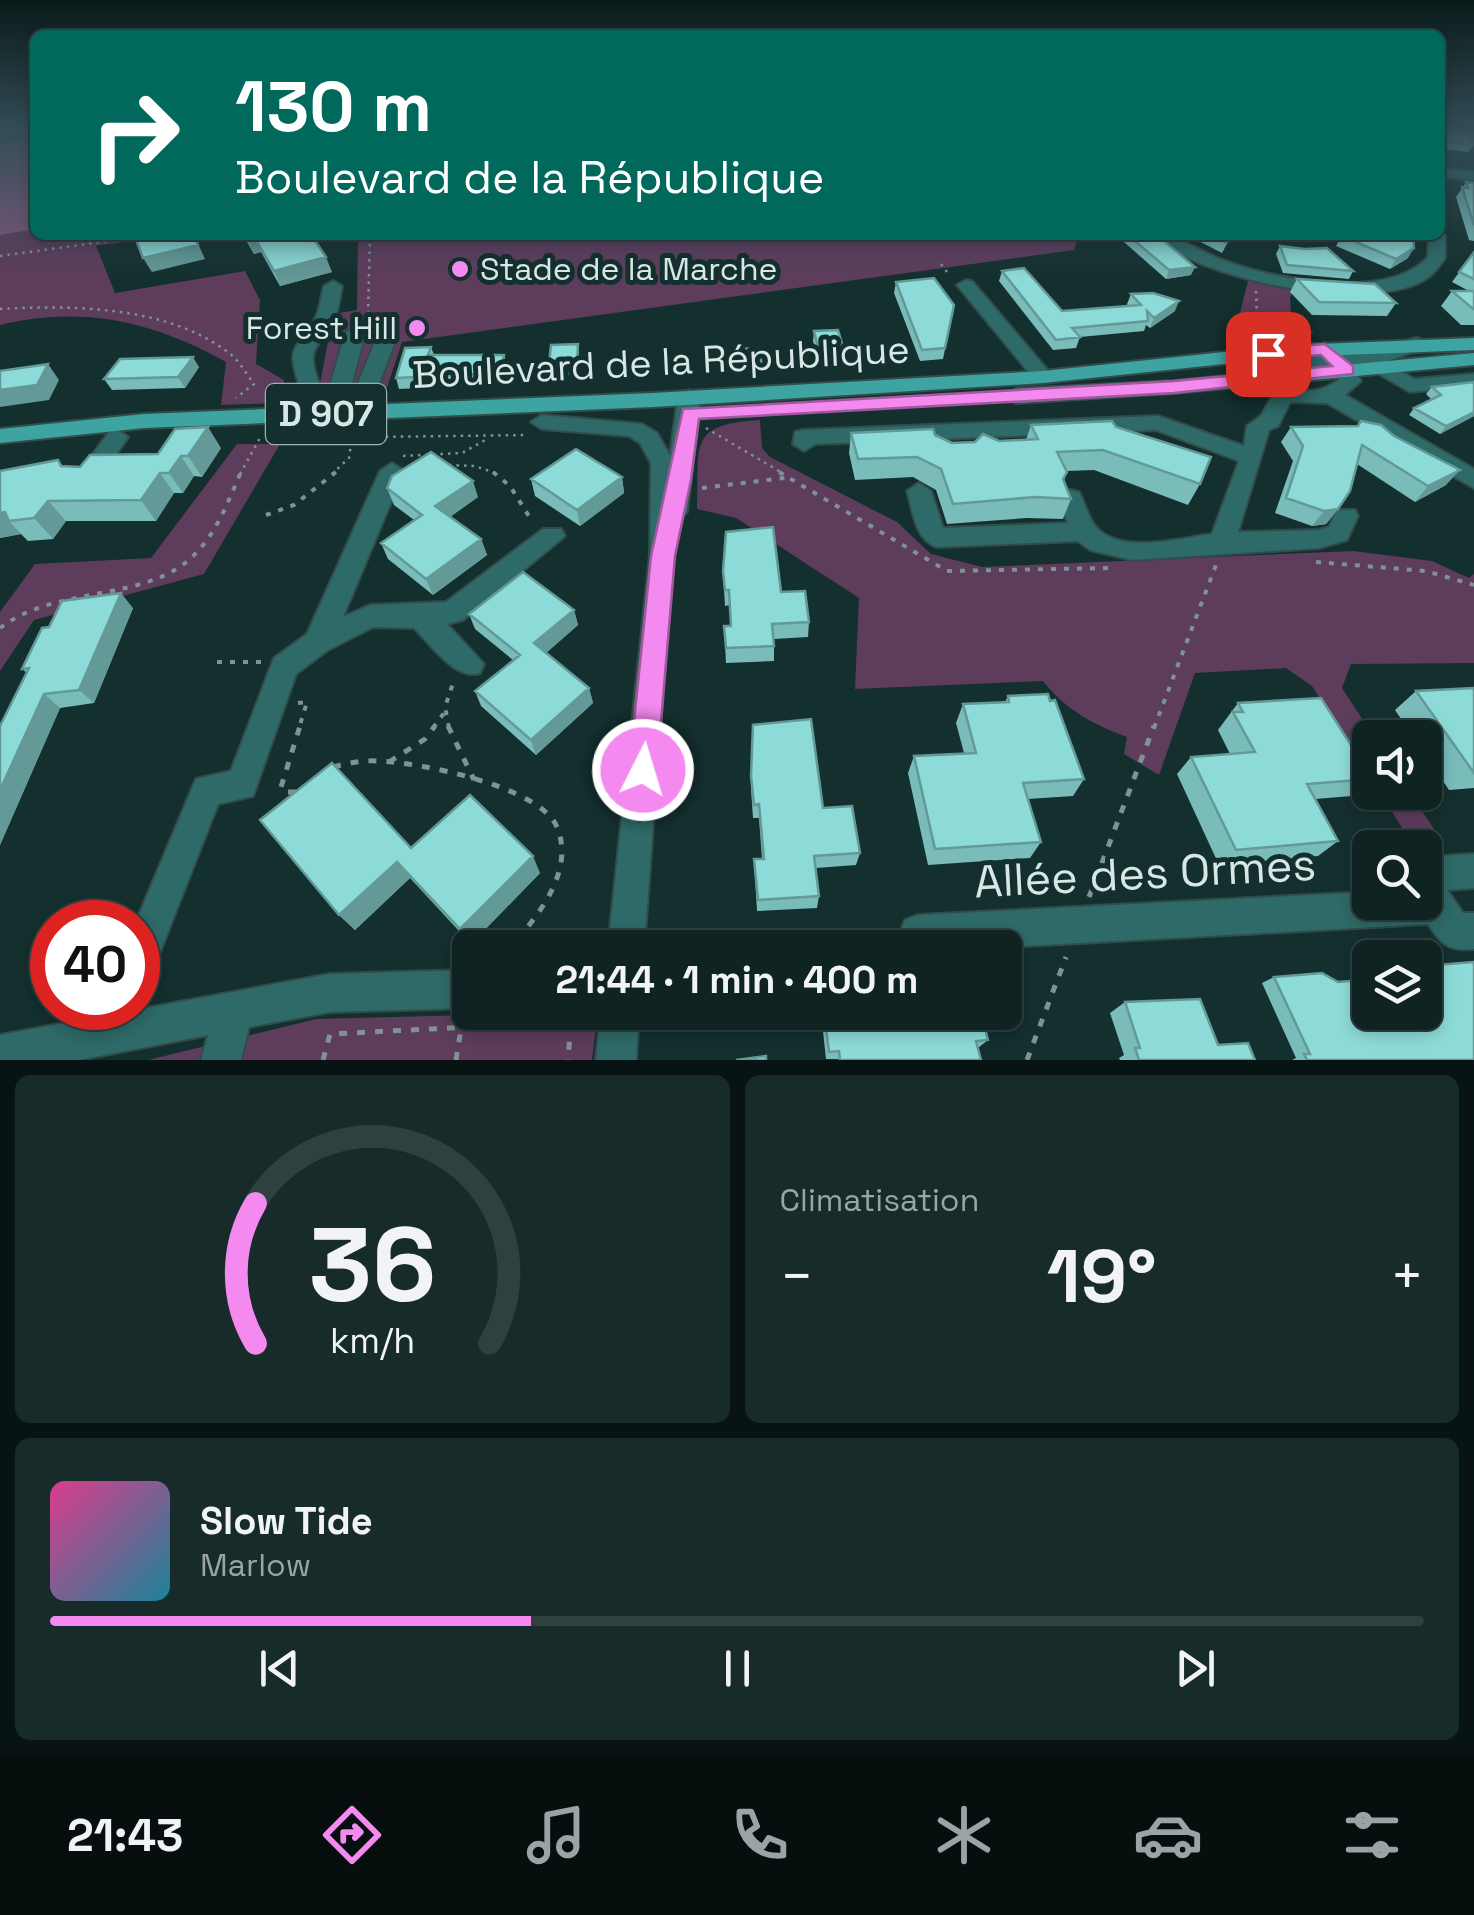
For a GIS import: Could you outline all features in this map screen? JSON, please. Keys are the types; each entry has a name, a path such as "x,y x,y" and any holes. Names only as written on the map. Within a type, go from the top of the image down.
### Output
{"main road":[{"name":"Boulevard de la République","path":"2,444 264,432 653,400 693,415 1292,351 1336,373 1416,344 1474,344"},
{"name":"Boulevard de la République","path":"2,444 224,417 333,414 358,423 536,428 635,416 1254,379 1474,359"}],"street":[{"path":"1170,240 1208,260 1255,276 1332,287 1412,280 1436,264 1441,247 1439,240"},
{"path":"966,284 1043,377"},
{"path":"297,416 310,387 301,362 306,342 325,319 333,286"},
{"path":"333,414 354,333"},
{"path":"358,423 388,334"},
{"path":"1381,367 1410,386 1474,380"},
{"path":"1254,379 1283,394 1302,398 1336,373"},
{"path":"1336,373 1474,470"},
{"path":"1336,373 1474,480"},
{"path":"1219,553 1258,426 1270,421 1283,394"},
{"path":"628,930 663,556 663,463 635,416 653,400"},
{"path":"663,556 693,415"},
{"path":"804,444 803,437 1158,424 1253,452"},
{"path":"536,428 622,425 648,438"},
{"path":"56,468 97,473 126,437"},
{"path":"318,642 401,463"},
{"path":"919,492 930,531 937,538 1086,532"},
{"path":"1070,498 1086,532 1107,548 1125,551 1219,553 1319,539 1338,533 1346,516"},
{"path":"160,907 207,790 242,785 284,668 318,642 370,616 452,612 552,536"},
{"path":"422,616 468,663"},
{"name":"Allée des Ormes","path":"1442,884 1474,871"},
{"name":"Allée des Ormes","path":"966,930 1352,896"},
{"path":"1442,911 1454,932 1474,930"},
{"path":"160,1017 234,1011 330,992 452,989"},
{"path":"222,1060 234,1011"},
{"path":"0,1055 84,1030"},
{"path":"616,1060 618,1030"}],"path":[{"path":"0,256 116,240"},
{"path":"368,314 370,240"},
{"path":"941,264 947,272"},
{"path":"1255,276 1258,318 1292,351"},
{"path":"0,309 69,307 176,325 232,355 254,384 233,399 224,417"},
{"path":"693,415 705,428 792,477 694,489"},
{"path":"358,423 368,437 494,436 536,428"},
{"path":"266,515 294,506 344,464 358,423"},
{"path":"0,628 24,611 165,575 192,558 238,486 251,449 264,432"},
{"path":"401,463 462,453 494,436"},
{"path":"445,465 478,466 495,472 510,485 523,514 552,536"},
{"path":"1028,1060 1219,553"},
{"path":"1313,562 1426,572 1474,586"},
{"path":"217,662 264,662"},
{"path":"468,663 448,690 444,713 450,737 469,764 474,780"},
{"path":"270,705 307,702 280,787 292,793 300,790"},
{"path":"388,762 425,739 444,713"},
{"path":"322,775 354,760 388,762 474,780 527,800 555,822 561,869 555,889 524,930"},
{"path":"324,1060 330,1034 452,1029"},
{"path":"456,1060 461,1030"},
{"path":"568,1060 570,1030"}],"shaded area":[{"path":"0,179 30,179 30,240 138,240 96,246 115,293 245,271 260,300 256,364 284,380 281,403 221,405 226,362 144,327 89,317 31,319 0,325"},
{"path":"0,179 30,179 30,230 0,235"},
{"name":"Forest Hill","path":"358,240 1077,240 1074,250 402,342 383,400 316,405 333,314 357,310"},
{"path":"1248,281 1296,287 1290,297 1291,318 1314,333 1266,338 1239,317"},
{"path":"760,420 762,448 770,457 897,522 931,554 982,567 1353,551 1432,561 1469,578 1474,574 1474,663 1351,664 1342,688 1363,720 1352,720 1352,749 1312,686 1286,668 1195,673 1159,775 1124,754 1127,737 1080,715 1043,681 855,689 859,598 736,518 697,509 702,442 708,433 736,422"},
{"path":"237,444 280,444 204,574 34,620 0,671 0,612 35,564 151,558"},
{"path":"1391,810 1421,810 1435,830 1403,830"},
{"path":"452,1015 452,1030 596,1030 592,1060 148,1060 316,1019"}],"building":[{"path":"1466,182 1474,183 1474,225 1462,187 1468,188"},
{"path":"136,240 196,240 198,245 143,258"},
{"path":"256,240 315,240 326,257 274,271"},
{"path":"1134,240 1163,240 1195,267 1169,270"},
{"path":"1351,240 1413,240 1414,248 1396,259"},
{"path":"1280,246 1327,248 1353,271 1287,265"},
{"path":"1474,252 1474,279 1459,272"},
{"path":"1024,268 1062,311 1141,305 1131,294 1153,293 1179,301 1154,318 1147,311 1148,321 1072,328 1080,337 1056,340 1002,271"},
{"path":"934,278 954,305 945,348 922,350 896,282"},
{"path":"1297,279 1375,284 1396,303 1319,302"},
{"path":"1452,291 1474,291 1474,309 1473,309"},
{"path":"838,330 844,350 819,351 814,331"},
{"path":"578,344 577,365 549,364 551,345"},
{"path":"431,347 428,355 504,355 500,373 396,378 405,348"},
{"path":"759,348 762,365 740,366 737,349"},
{"path":"193,357 178,377 104,379 120,359"},
{"path":"48,364 37,385 0,390 0,371"},
{"path":"1474,382 1474,412 1446,426 1414,408 1441,395 1432,387"},
{"path":"1112,421 1116,427 1211,457 1200,484 1103,450 1057,452 1067,472 1063,479 1071,499 1035,497 953,504 941,469 917,457 858,459 851,433 933,429 935,435 952,443 975,442 983,434 999,441 1038,439 1031,425"},
{"path":"1361,421 1381,425 1394,436 1460,470 1428,486 1362,445 1350,491 1338,509 1324,511 1286,498 1303,446 1291,427 1358,426"},
{"path":"208,427 188,456 181,456 169,473 160,473 141,500 48,501 34,518 9,521 5,512 0,513 0,471 58,460 61,466 80,467 90,455 158,454 175,429"},
{"path":"576,449 622,477 577,510 531,479"},
{"path":"431,452 473,481 435,506 481,539 426,579 381,543 422,515 387,488 392,476"},
{"path":"773,527 781,592 805,591 809,622 772,624 774,646 726,648 724,626 731,626 729,590 725,590 723,571 726,532"},
{"path":"523,572 574,610 534,643 589,688 531,740 475,691 520,655 469,614"},
{"path":"121,593 79,690 44,694 0,790 0,726 29,668 22,669 42,628 49,627 62,601"},
{"path":"1474,688 1474,773 1442,728 1442,720 1437,720 1416,691"},
{"path":"1048,694 1050,701 1055,700 1084,779 1023,783 1041,842 935,849 914,756 976,753 963,704 1009,702 1008,696"},
{"path":"1321,698 1352,747 1352,780 1307,784 1338,841 1236,850 1191,757 1255,752 1233,712 1243,712 1238,703"},
{"path":"811,719 823,808 852,806 860,853 814,856 819,896 758,900 754,859 764,859 759,804 754,805 751,776 753,725"},
{"path":"332,763 411,848 470,795 533,856 460,929 397,862 339,915 260,820"},
{"path":"1474,962 1474,1060 1307,1060 1304,1054 1310,1054 1274,977 1322,973 1338,982 1352,981 1352,1030 1442,1030 1442,965"},
{"path":"1200,999 1218,1045 1248,1043 1255,1060 1139,1060 1135,1048 1140,1048 1125,1002"},
{"path":"826,1030 986,1030 988,1040 976,1041 981,1060 840,1060 839,1051 829,1052"}],"place":[{"name":"Stade de la Marche","path":"460,269"},
{"name":"Forest Hill","path":"417,328"}],"route":[{"path":"643,770 663,556 681,480 690,413 1174,387 1346,370 1325,349 1268,354"}]}
